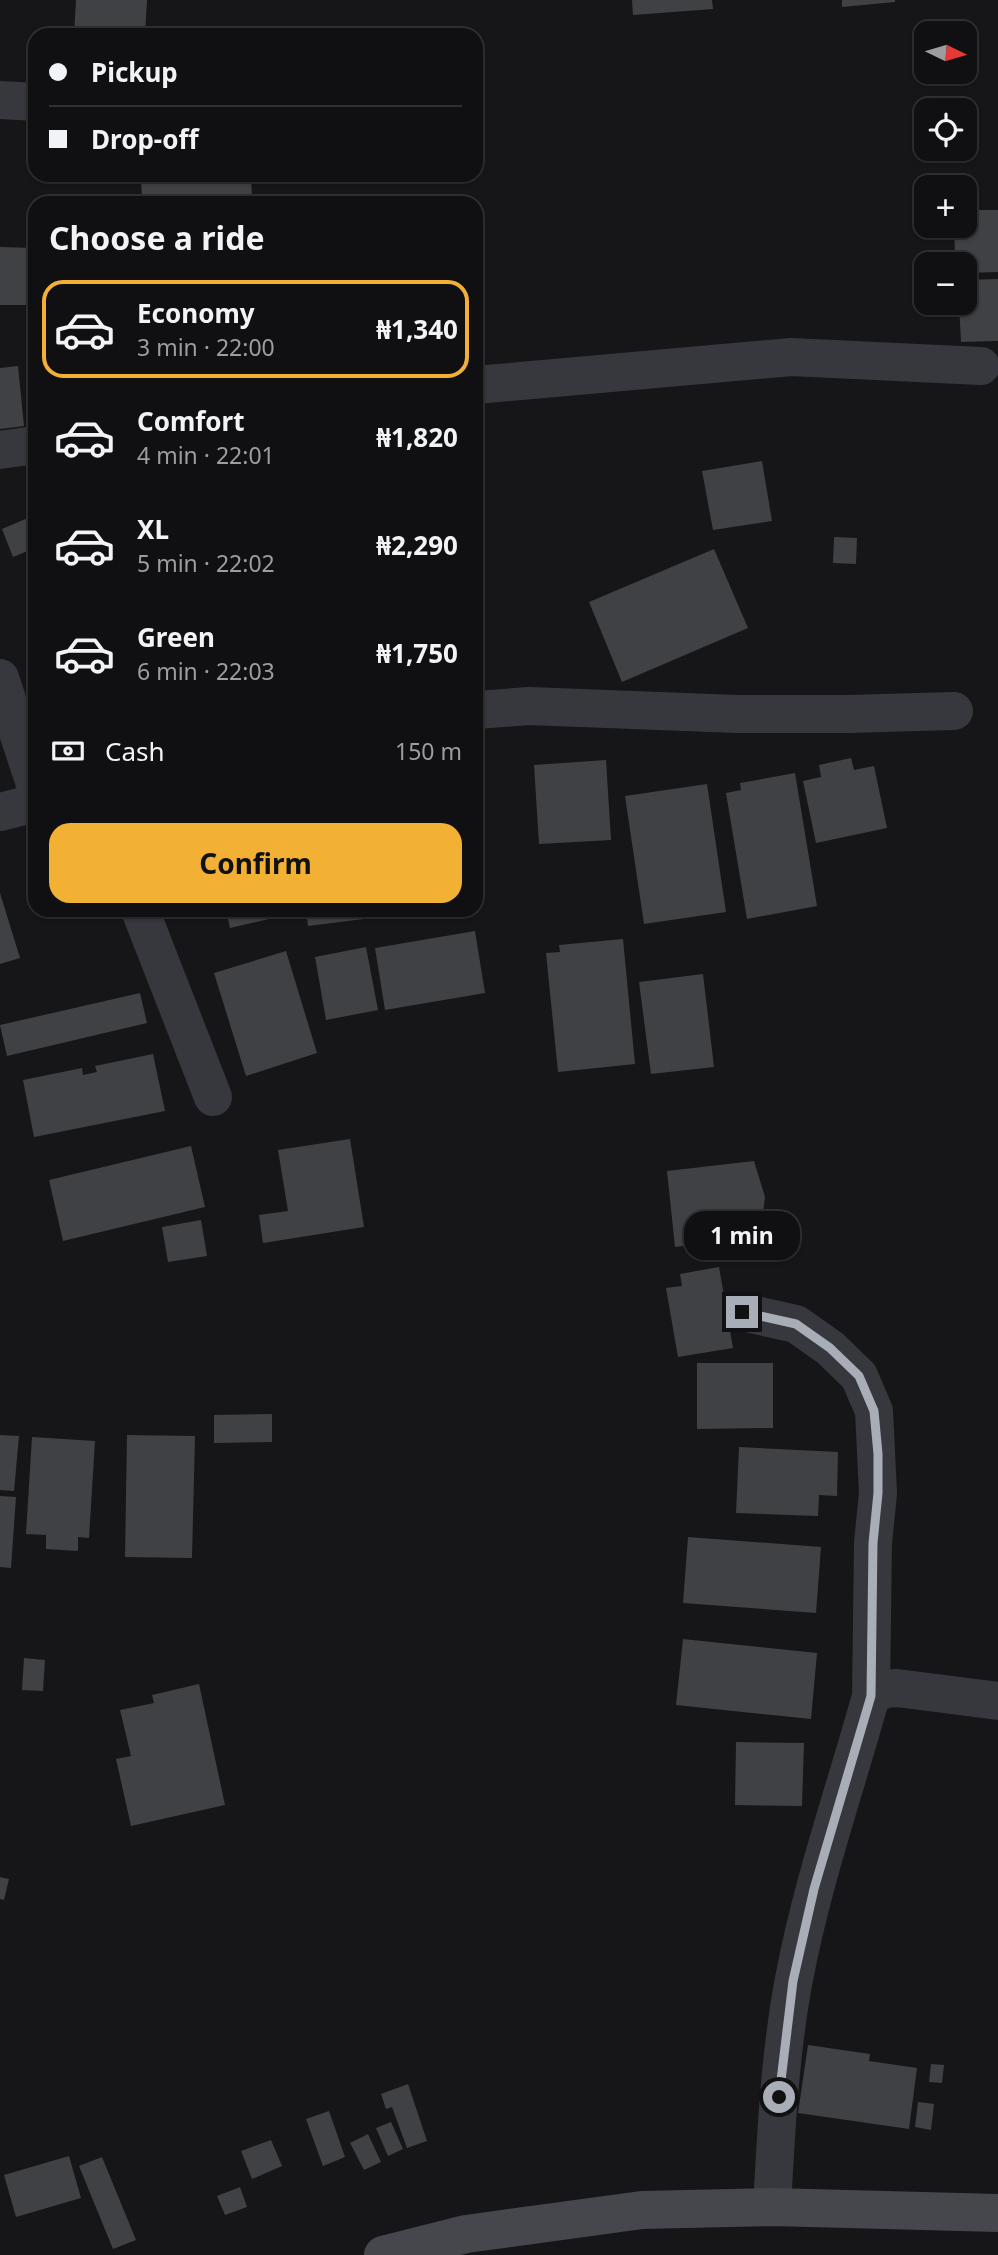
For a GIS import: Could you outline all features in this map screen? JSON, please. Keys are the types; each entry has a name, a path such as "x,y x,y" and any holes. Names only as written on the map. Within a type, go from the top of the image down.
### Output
{"main road":[{"path":"383,2255 466,2234 642,2210 772,2207 998,2213"}],"street":[{"path":"0,100 28,102"},
{"path":"483,384 791,356 981,366"},
{"path":"0,450 28,447"},
{"path":"0,678 28,763"},
{"path":"483,709 529,706 792,714 954,711"},
{"path":"0,812 28,805"},
{"path":"143,917 213,1097"},
{"path":"742,1312 796,1324 830,1348 859,1376 874,1411 878,1493 873,1543 871,1696 814,1889 793,1981 776,2120 772,2207"},
{"path":"871,1696 884,1689 897,1688 998,1701"}],"building":[{"path":"76,0 147,0 145,28 74,28"},
{"path":"632,0 712,0 713,9 633,15"},
{"path":"842,0 895,0 895,2 842,7"},
{"path":"141,182 251,182 252,196 142,196"},
{"path":"977,210 998,210 998,272 977,273 977,252 955,252 954,238 977,238"},
{"path":"0,247 28,248 28,305 0,305"},
{"path":"998,279 998,341 961,342 960,315 977,315 977,280"},
{"path":"18,366 24,426 0,429 0,368"},
{"path":"762,461 772,521 713,530 702,471"},
{"path":"28,518 28,551 13,557 2,529"},
{"path":"834,537 857,538 856,564 833,563"},
{"path":"714,549 748,628 622,682 589,602"},
{"path":"851,758 854,770 874,766 887,828 816,843 803,781 821,777 819,765"},
{"path":"606,760 611,840 539,844 534,765"},
{"path":"795,773 817,906 747,919 726,793 741,790 740,783"},
{"path":"707,784 726,912 644,924 625,796"},
{"path":"0,893 20,958 0,964"},
{"path":"228,917 278,917 230,928"},
{"path":"307,917 380,917 308,926"},
{"path":"475,931 485,993 385,1010 375,948"},
{"path":"623,939 635,1064 558,1072 546,953 560,952 559,945"},
{"path":"366,947 378,1010 326,1020 315,957"},
{"path":"286,951 317,1053 246,1076 214,973"},
{"path":"703,974 714,1067 651,1074 639,982"},
{"path":"140,993 147,1023 7,1056 0,1025"},
{"path":"153,1054 165,1111 34,1137 23,1080 82,1068 83,1075 97,1072 95,1066"},
{"path":"350,1139 364,1227 263,1243 259,1215 288,1211 278,1150"},
{"path":"191,1146 205,1207 63,1241 49,1180"},
{"path":"754,1161 765,1197 761,1227 729,1231 730,1240 675,1247 667,1171"},
{"path":"201,1220 207,1256 168,1262 162,1227"},
{"path":"719,1267 733,1348 678,1357 666,1288 682,1286 680,1274"},
{"path":"697,1363 773,1363 773,1428 697,1429"},
{"path":"272,1414 272,1442 214,1443 214,1415"},
{"path":"0,1435 19,1436 14,1491 0,1490"},
{"path":"127,1435 195,1436 192,1558 125,1557"},
{"path":"32,1437 95,1441 89,1538 78,1537 78,1551 46,1549 46,1535 26,1534"},
{"path":"739,1447 838,1452 837,1496 819,1495 818,1516 736,1513"},
{"path":"0,1496 16,1497 11,1568 0,1567"},
{"path":"688,1537 821,1547 816,1613 683,1603"},
{"path":"683,1639 817,1653 811,1719 676,1705"},
{"path":"24,1658 45,1660 43,1691 22,1690"},
{"path":"199,1684 225,1805 131,1826 116,1759 131,1756 120,1710 154,1703 152,1695"},
{"path":"736,1742 804,1743 802,1806 735,1805"},
{"path":"0,1877 9,1879 4,1900 0,1899"},
{"path":"808,2045 870,2054 869,2061 917,2068 909,2129 798,2113"},
{"path":"931,2064 944,2065 942,2083 929,2082"},
{"path":"408,2084 427,2141 407,2148 392,2107 386,2109 381,2094"},
{"path":"918,2102 934,2104 931,2130 915,2127"},
{"path":"329,2111 345,2157 323,2166 306,2119"},
{"path":"391,2122 403,2149 388,2156 376,2128"},
{"path":"368,2134 381,2162 364,2170 350,2143"},
{"path":"271,2140 282,2166 252,2179 241,2151"},
{"path":"69,2156 81,2198 16,2217 4,2175"},
{"path":"102,2157 136,2240 113,2249 79,2166"},
{"path":"240,2187 247,2207 225,2215 217,2196"}],"route":[{"path":"742,1312 796,1324 830,1348 859,1376 874,1411 878,1454 871,1604 871,1696 814,1889 793,1981 779,2097"}]}
